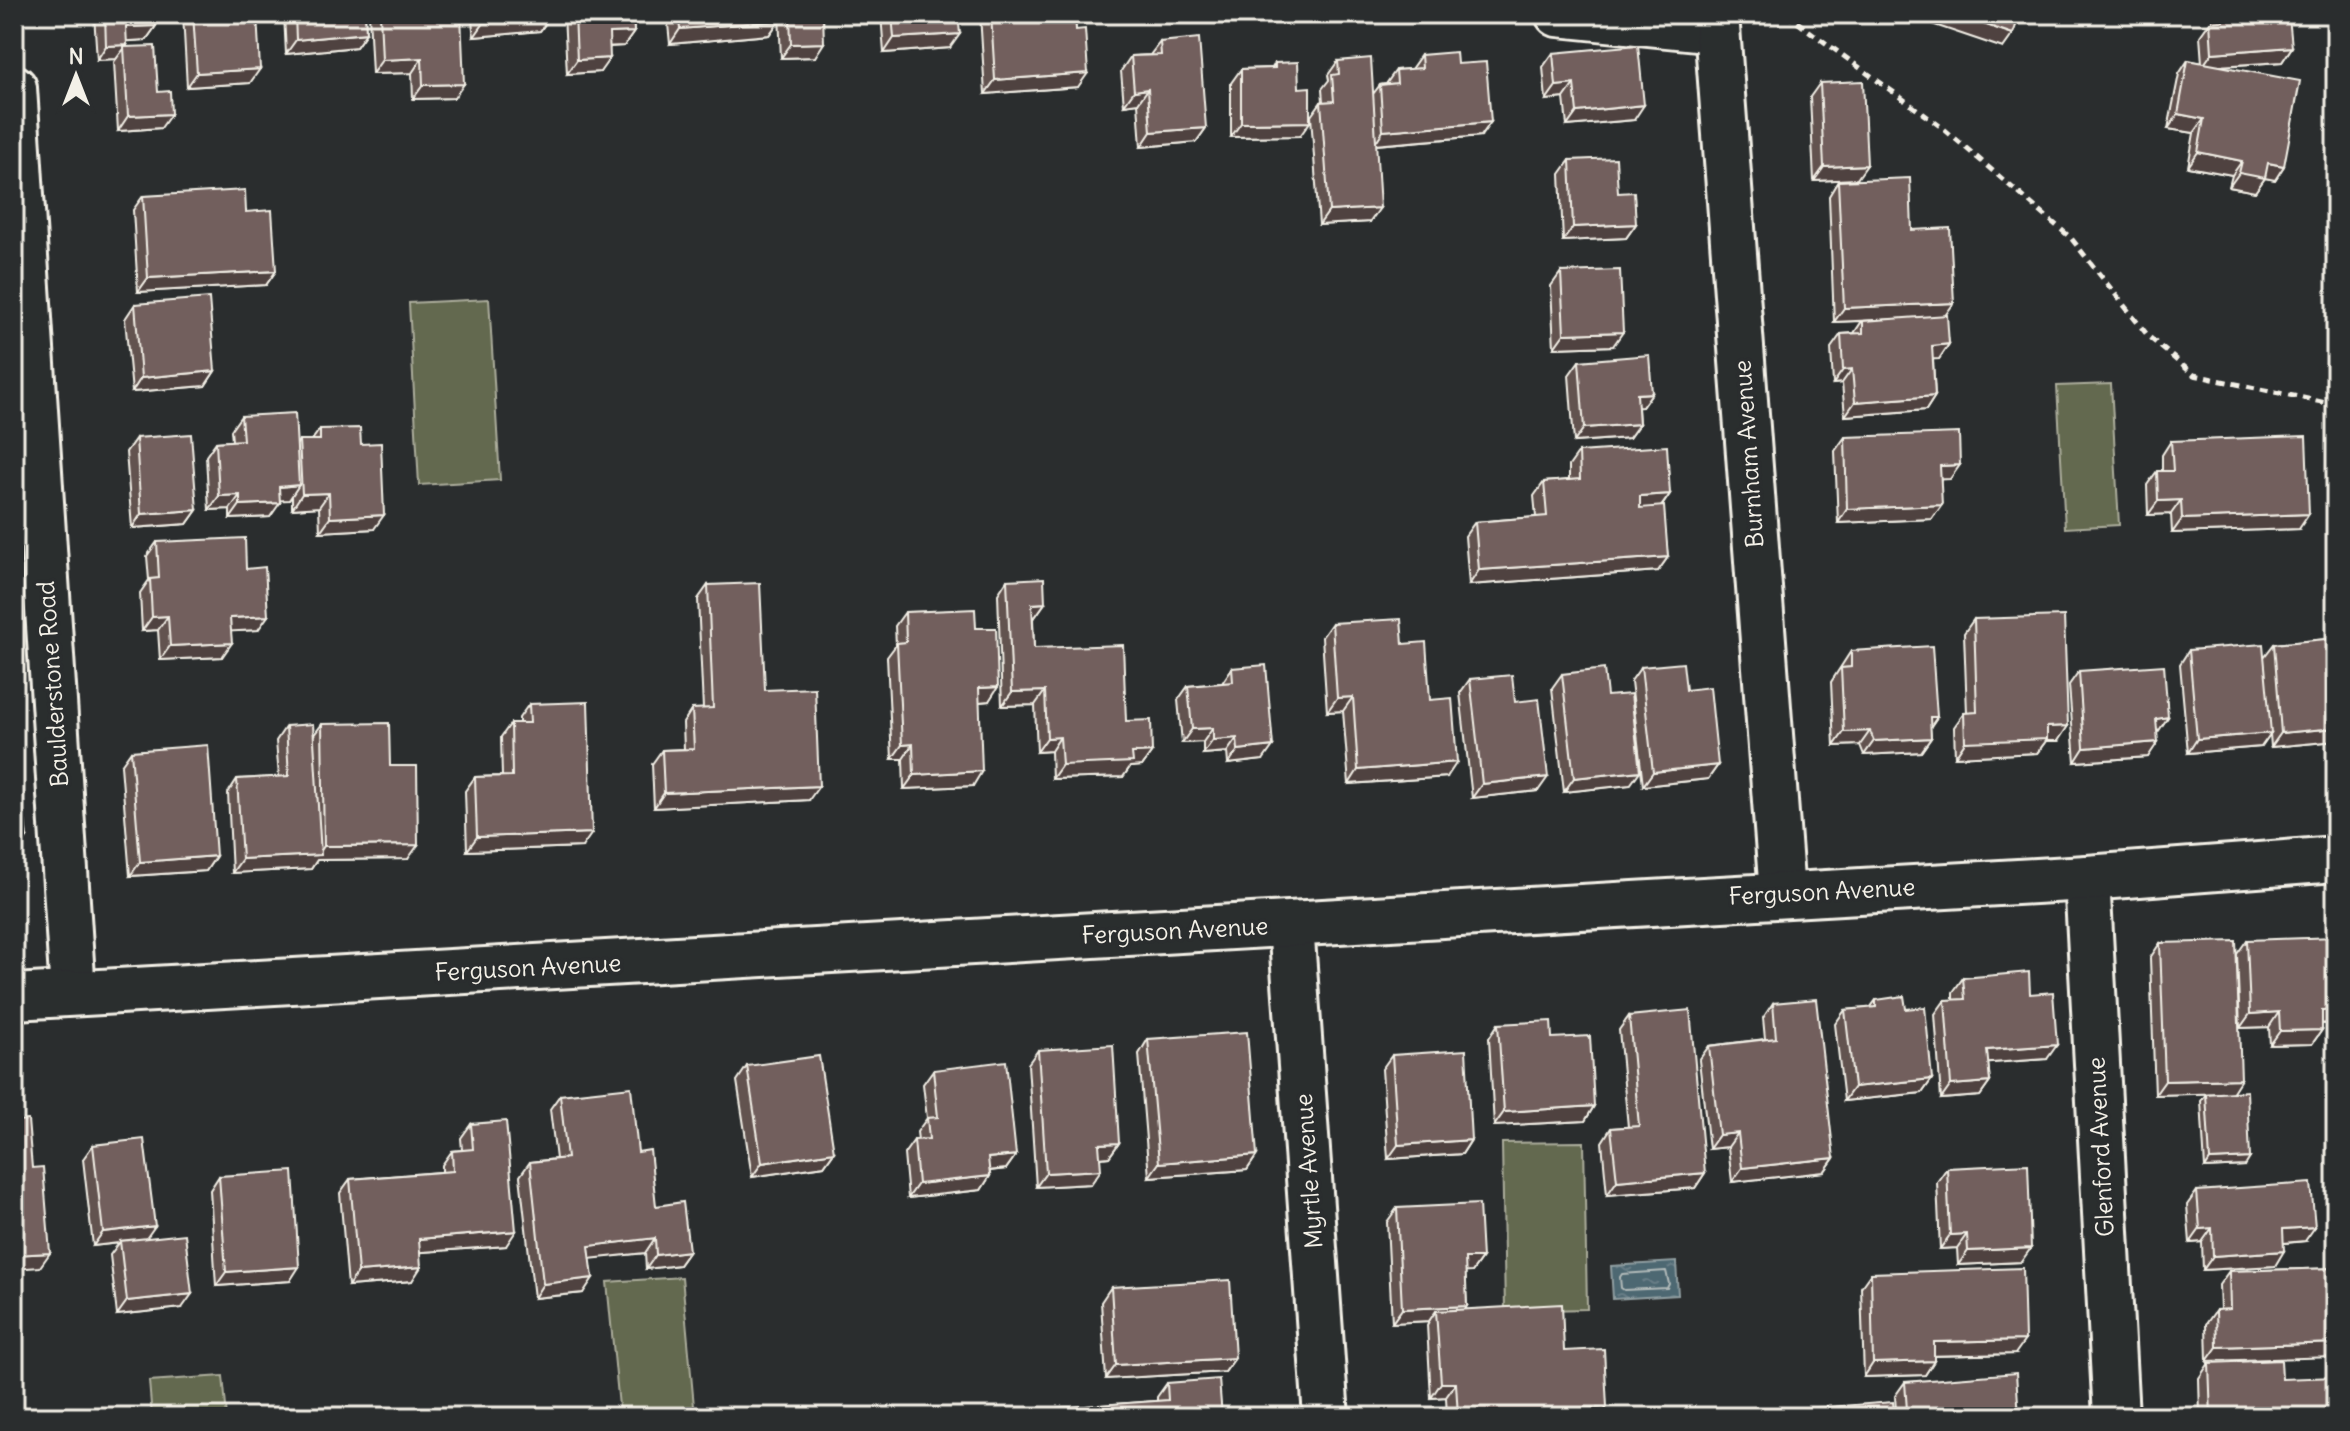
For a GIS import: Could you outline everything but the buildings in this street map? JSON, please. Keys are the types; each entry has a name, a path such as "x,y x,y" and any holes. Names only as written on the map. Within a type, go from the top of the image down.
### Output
{"street":[{"path":"1558,14 1717,22"},
{"name":"Burnham Avenue","path":"1717,22 1782,894"},
{"name":"Baulderstone Road","path":"14,88 18,223 73,993"},
{"name":"Ferguson Avenue","path":"14,997 2087,878 2336,859"},
{"name":"Glenford Avenue","path":"2087,878 2116,1417"},
{"name":"Myrtle Avenue","path":"1291,925 1326,1417"}],"path":[{"path":"1786,14 1944,129 2071,238 2149,337 2194,375 2336,405"}],"green space":[{"path":"489,299 500,480 419,485 409,303"},
{"path":"2111,384 2119,525 2065,528 2057,386"},
{"path":"1584,1142 1587,1309 1505,1311 1502,1143"},
{"path":"682,1277 695,1417 620,1417 607,1282"},
{"path":"223,1376 227,1417 152,1417 149,1381"}],"water":[{"path":"1676,1262 1678,1295 1613,1299 1611,1266"}]}
